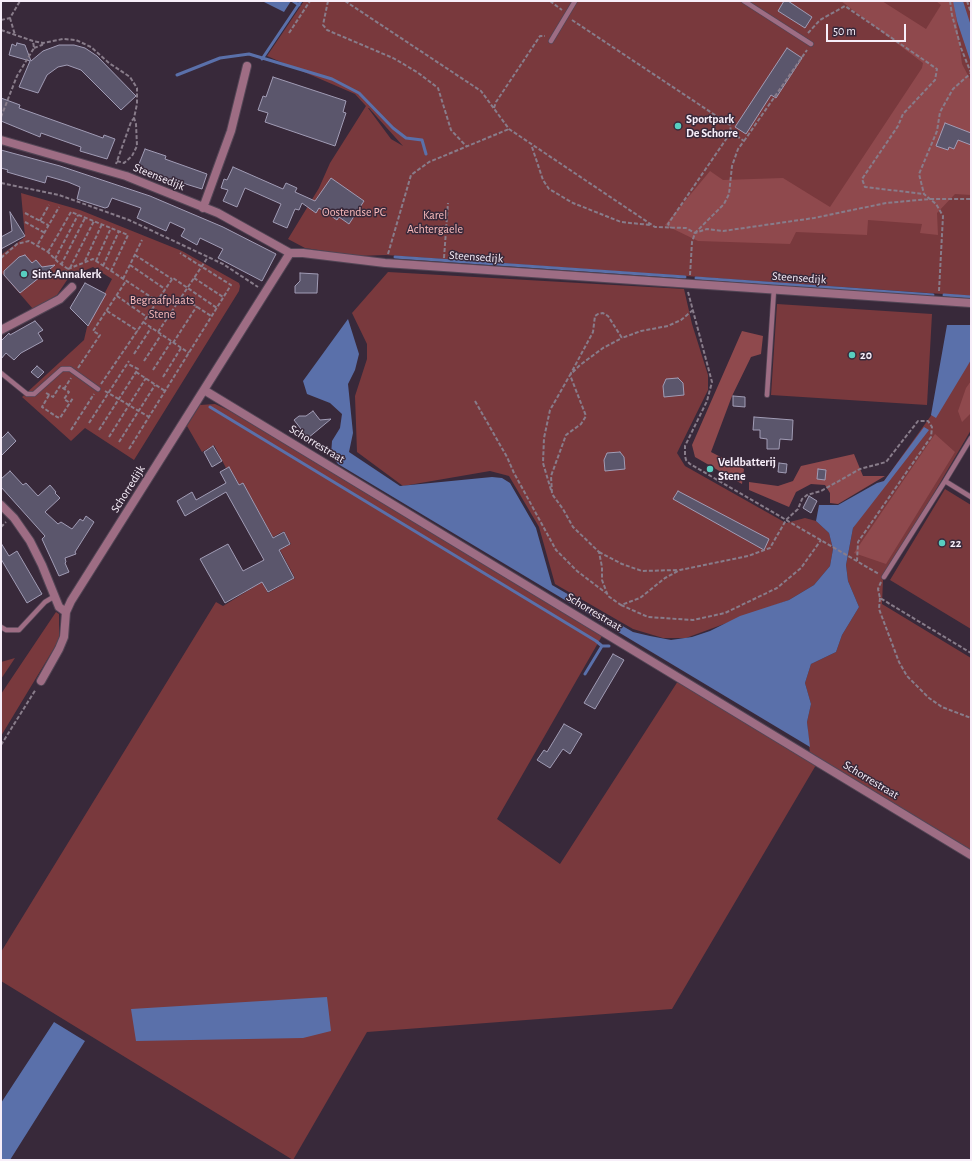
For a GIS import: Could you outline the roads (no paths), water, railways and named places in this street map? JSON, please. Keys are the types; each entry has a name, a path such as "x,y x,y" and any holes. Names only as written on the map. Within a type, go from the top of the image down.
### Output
{"street":[{"path":"203,208 232,131 247,66"},
{"name":"Steensedijk","path":"1,140 113,172 218,213 290,253 303,253 385,263 971,303"},
{"name":"Schorredijk","path":"41,681 64,637 66,612 290,253"},
{"path":"1,330 60,299 72,287"},
{"name":"Schorrestraat","path":"204,390 971,855"},
{"path":"1,505 14,518 30,541 42,565 59,607 66,612"}],"lane":[{"path":"552,39 575,1"},
{"path":"744,1 811,44"},
{"path":"767,395 774,289"},
{"path":"1,373 27,394 34,394 62,369 70,369 98,389"},
{"path":"884,577 971,438"},
{"path":"945,481 971,497"},
{"path":"1,627 6,630 19,630 45,602 55,596"}],"water":[{"path":"262,1 291,1 284,12"},
{"path":"953,1 963,1 971,26 971,63 957,21"},
{"path":"348,319 359,354 355,370 348,384 353,433 349,452 400,486 492,477 502,478 510,483 536,528 552,585 633,632 650,636 671,640 692,637 710,631 740,616 789,600 814,585 830,566 833,549 829,533 816,521 819,505 838,505 877,483 884,481 924,427 929,430 853,528 846,565 848,581 859,607 842,635 836,652 811,664 805,683 811,704 807,722 810,747 338,464 331,455 332,441 340,428 342,414 330,403 307,394 303,381"},
{"path":"947,325 971,325 971,360 936,418 931,415"},
{"path":"327,997 331,1031 303,1038 136,1041 131,1009"},
{"path":"54,1022 85,1041 10,1160 1,1160 1,1103"}],"waterway":[{"path":"293,1 299,5"},
{"path":"262,59 301,1"},
{"path":"177,75 220,58 249,54 332,79 359,93 393,128 406,138 422,140 426,154"},
{"path":"395,257 685,277"},
{"path":"696,278 933,295"},
{"path":"944,295 971,297"},
{"path":"210,407 602,646"},
{"path":"585,674 602,646 609,646"}],"place":[{"name":"Sportpark De Schorre","path":"678,126"},
{"name":"Sint-Annakerk","path":"24,274"},
{"name":"20","path":"852,355"},
{"name":"Veldbatterij Stene","path":"710,469"},
{"name":"22","path":"942,543"}],"park label":[{"name":"Oostendse PC","path":"354,212"},
{"name":"Karel Achtergaele","path":"435,222"},
{"name":"Begraafplaats Stene","path":"162,307"}]}
